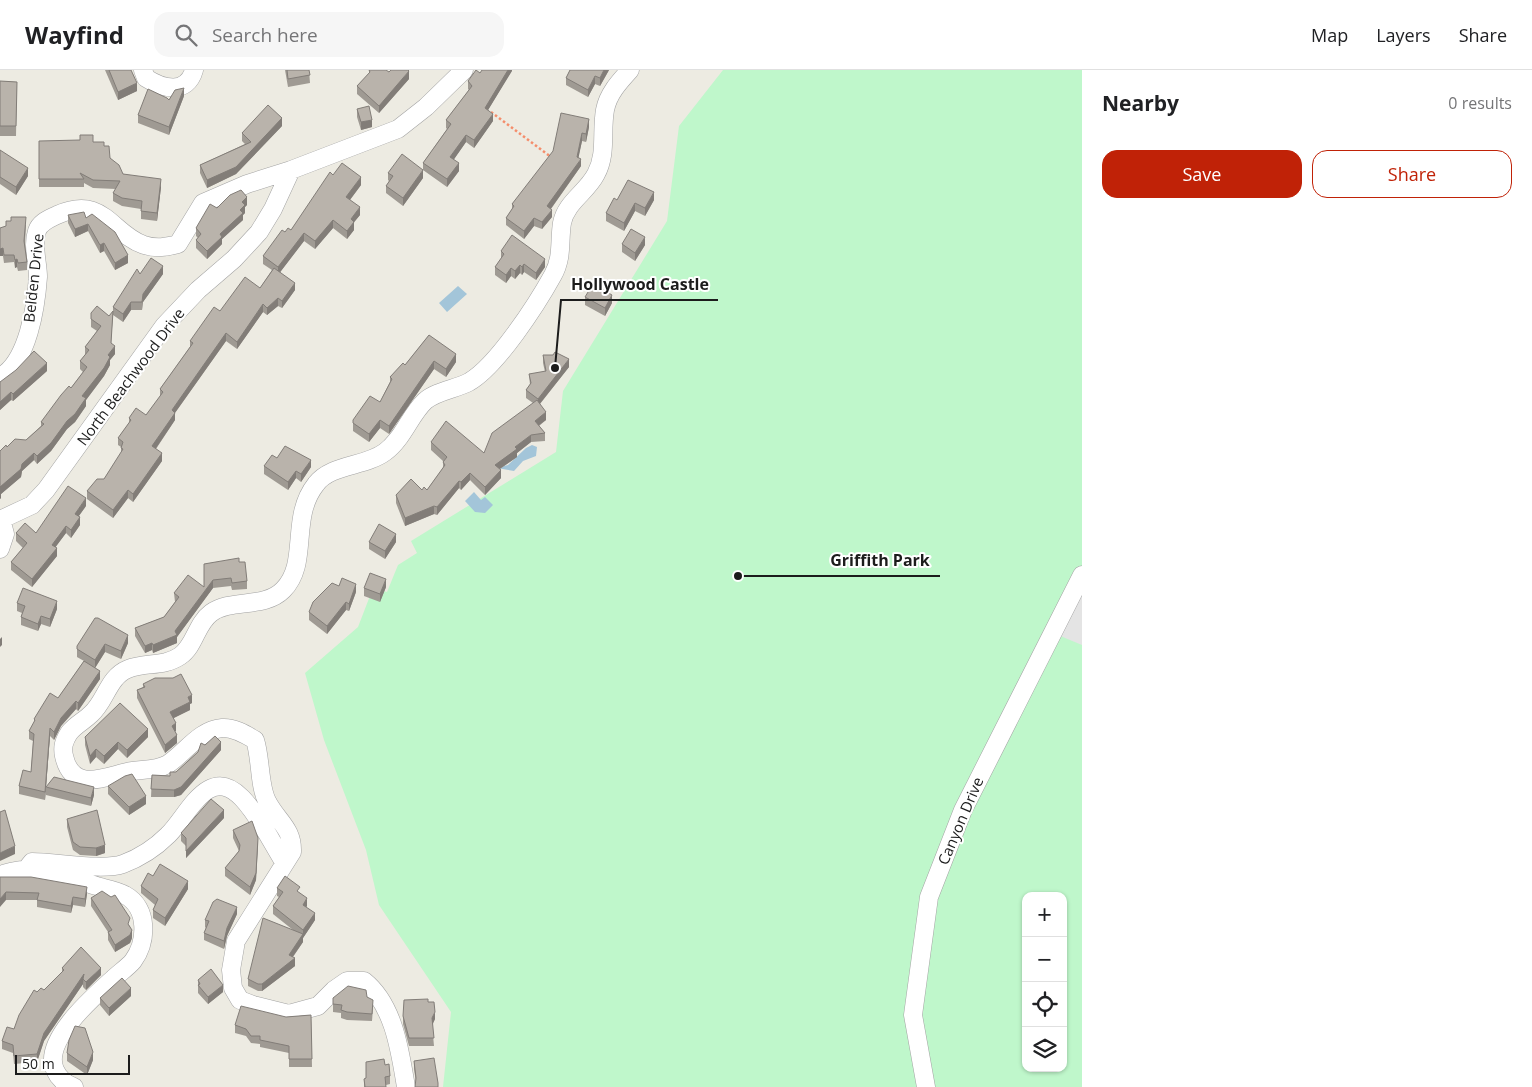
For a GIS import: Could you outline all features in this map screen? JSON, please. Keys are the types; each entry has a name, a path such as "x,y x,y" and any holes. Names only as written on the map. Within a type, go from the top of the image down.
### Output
{"street":[{"path":"144,70 146,78 157,86 170,89 180,88 192,79 194,70"},
{"path":"292,170 398,129 426,108 464,70"},
{"path":"406,1087 396,1040 382,1000 364,982 347,981 334,990 318,1006 289,1014 253,1006 240,1000 233,988 231,970 236,942 276,879 284,862 292,852 293,840 266,801 260,756 255,740 242,732 224,728 208,732 168,764 94,780 78,778 66,764 62,748 68,735 93,713 117,675 128,669 167,663 181,656 190,647 201,625 210,614 226,606 268,599 282,591 293,578 297,561 300,515 316,482 328,473 359,464 385,453 402,435 426,400 470,382 489,367 554,273 561,255 562,222 567,208 596,176 602,156 605,110 611,93 630,70"},
{"name":"Belden Drive","path":"0,377 7,373 21,354 28,334 35,305 38,276 35,247 37,230 44,221 60,214 79,210 101,213 128,236 143,245 160,248 178,244 203,203 247,184 292,170"},
{"name":"North Beachwood Drive","path":"1,519 32,505 46,490 164,326 198,290 234,259 259,232 273,209 292,170"},
{"path":"0,549 5,534 1,519"},
{"name":"Canyon Drive","path":"926,1087 913,1015 929,897 963,810 1082,575"},
{"path":"26,870 32,862 99,866 121,865 140,856 168,835 200,795 216,786 227,786 242,798 284,862"},
{"path":"0,875 26,870 77,880 125,894 137,904 143,918 144,935 139,952 132,963 92,999 60,1035 54,1049 52,1064 57,1075 66,1084 74,1087"}],"path":[{"path":"490,111 558,162"}],"green space":[{"path":"723,70 1082,70 1082,1087 443,1087 451,1012 379,905 366,850 324,740 305,673 358,627 373,588 387,592 398,565 417,553 411,541 556,452 563,391 667,221 679,126"}],"shaded area":[{"path":"1082,588 1082,645 1058,635"}],"water":[{"path":"458,286 467,294 447,312 439,303"},
{"path":"532,445 537,447 536,456 523,461 514,471 497,468 508,465 526,448"},
{"path":"474,492 481,500 485,497 493,505 485,513 475,512 465,501"}],"building":[{"path":"109,70 131,70 137,83 118,92"},
{"path":"287,70 309,70 310,75 288,79"},
{"path":"369,70 409,71 379,106 357,86 370,72"},
{"path":"476,70 480,73 482,70 508,70 485,108 493,114 474,140 466,135 450,157 459,163 447,179 423,163 451,124 446,120 472,86 468,81"},
{"path":"570,70 604,70 600,78 595,76 588,90 566,78"},
{"path":"0,81 17,82 16,126 0,126"},
{"path":"184,88 169,127 138,115 148,89 169,100 175,90"},
{"path":"268,105 282,118 236,167 207,180 200,165 251,142 242,133"},
{"path":"369,106 372,120 361,122 357,109"},
{"path":"561,113 589,119 586,134 582,133 577,157 581,159 547,206 552,210 542,222 534,218 524,231 506,218 514,206 512,204 553,151"},
{"path":"80,135 93,135 93,142 104,142 104,146 109,146 110,158 119,165 123,174 161,179 157,213 141,211 142,201 122,198 113,193 120,181 93,180 80,173 84,179 39,179 39,141 80,140"},
{"path":"0,150 28,168 16,187 0,177"},
{"path":"402,154 423,170 403,198 386,186 393,176 388,173"},
{"path":"342,163 361,177 346,197 360,207 351,219 354,222 347,231 333,220 315,241 304,233 278,267 263,256 282,230 285,232 288,228 291,230 330,172 333,175"},
{"path":"628,180 654,192 645,208 635,203 624,223 606,213 614,198 617,200"},
{"path":"241,190 247,197 242,202 245,205 240,210 243,213 220,234 222,237 207,251 196,240 201,234 196,228 210,204 217,208 230,195"},
{"path":"84,212 86,218 92,214 115,232 128,255 115,263 104,243 100,245 88,224 75,229 68,215"},
{"path":"11,217 26,217 24,241 27,262 18,263 14,255 4,255 3,248 0,249 0,228 6,226 6,221 11,221"},
{"path":"631,229 645,237 635,253 622,244"},
{"path":"512,235 545,259 536,273 524,264 522,267 520,265 515,271 511,268 506,275 495,267 504,254 501,251"},
{"path":"151,258 163,266 143,294 142,302 131,302 123,314 113,307 137,269 140,274"},
{"path":"274,268 295,283 282,301 278,298 267,308 263,304 237,342 226,333 172,410 175,413 152,446 162,453 133,494 128,490 113,510 87,491 97,479 104,479 123,449 121,448 123,442 118,438 131,420 129,418 136,408 146,415 163,392 160,389 193,343 190,341 214,307 220,311 245,277 260,288"},
{"path":"593,284 612,295 605,308 585,297"},
{"path":"97,306 109,316 113,311 111,343 115,346 108,355 110,357 104,368 82,396 86,398 51,443 37,456 34,453 22,464 21,469 0,487 0,451 15,439 26,440 44,424 41,422 61,395 69,386 71,388 87,367 80,361 89,350 85,347 101,326 91,319 91,313"},
{"path":"429,335 456,354 446,369 434,361 389,426 380,420 369,434 353,423 353,420 370,396 380,402 392,379 390,377 403,363 405,365"},
{"path":"34,351 47,363 13,394 11,392 0,402 0,382 16,370"},
{"path":"555,352 569,359 538,399 526,390 531,383 529,374 546,371 543,355 553,355"},
{"path":"537,400 546,412 535,421 545,433 531,435 515,447 517,449 495,465 501,470 485,487 470,473 461,482 459,481 437,507 434,506 405,518 396,495 411,479 422,490 424,487 427,490 445,465 443,462 447,457 431,442 446,421 484,453 492,433"},
{"path":"285,446 311,460 301,474 296,471 288,482 264,466 272,455 277,458"},
{"path":"68,486 86,498 75,514 80,517 71,530 66,526 52,545 57,548 32,579 11,562 27,543 16,533 25,523 36,533"},
{"path":"379,524 396,534 385,551 369,542"},
{"path":"239,558 239,562 245,562 247,581 232,583 231,578 213,580 175,631 177,635 153,645 152,643 145,646 135,628 164,617 179,597 174,593 188,575 204,587 204,564"},
{"path":"370,573 386,579 380,594 364,588"},
{"path":"342,578 356,584 349,604 346,602 327,626 309,612 313,602 332,583 339,586"},
{"path":"23,588 57,601 50,619 41,616 38,624 21,617 25,606 17,603"},
{"path":"95,618 128,635 121,651 105,644 95,660 77,649 77,646"},
{"path":"84,661 100,671 78,703 76,701 61,718 54,732 50,728 45,792 19,786 23,770 31,772 34,734 29,731 34,719 50,693 58,698"},
{"path":"181,674 192,695 188,697 190,702 170,712 176,723 172,726 177,735 165,745 137,690 145,687 143,684 155,678 173,678"},
{"path":"120,703 148,729 127,750 118,742 104,756 96,749 90,756 85,737"},
{"path":"215,736 221,742 181,787 174,790 151,789 152,775 170,776 170,772 176,772 198,752 201,743 205,745"},
{"path":"132,774 146,796 129,807 108,786"},
{"path":"54,777 94,787 91,798 46,787"},
{"path":"211,799 224,810 186,851 186,838 181,833"},
{"path":"5,810 15,846 0,853 0,812"},
{"path":"97,810 105,845 96,848 80,847 73,842 67,819"},
{"path":"252,821 258,838 256,873 250,887 225,868 239,851 240,845 233,830"},
{"path":"160,864 188,881 165,918 153,910 158,899 141,886 148,873 153,876"},
{"path":"285,876 300,887 297,891 307,898 303,905 315,913 303,930 273,906 283,892 277,888"},
{"path":"0,877 31,877 87,887 85,899 73,897 71,906 37,900 39,893 6,892 0,899"},
{"path":"102,891 111,897 115,895 130,918 128,924 132,930 130,935 115,945 108,932 112,930 91,898"},
{"path":"217,899 237,907 227,928 224,941 204,933 209,921 205,920 213,902"},
{"path":"263,918 303,934 289,955 295,958 262,984 258,984 248,979"},
{"path":"81,947 101,968 86,982 83,979 84,974 44,1033 37,1054 14,1056 13,1045 2,1041 7,1027 14,1029 19,1015 34,990 37,992 41,988 44,990 64,970 62,968"},
{"path":"211,969 223,985 208,997 198,985 200,984 198,980"},
{"path":"122,978 131,988 109,1008 100,998"},
{"path":"348,986 366,990 367,997 373,1000 372,1014 347,1012 341,1010 342,1005 333,1004 333,998"},
{"path":"428,999 428,1002 434,1002 435,1012 432,1018 434,1038 409,1038 403,1016 404,1000"},
{"path":"241,1006 286,1017 311,1015 312,1059 289,1059 289,1046 260,1040 260,1036 251,1036 246,1029 235,1025"},
{"path":"75,1026 85,1028 93,1052 87,1067 67,1053 69,1040"},
{"path":"434,1058 438,1087 415,1087 414,1061"},
{"path":"384,1059 385,1065 389,1064 390,1076 385,1077 386,1087 365,1087 366,1062"}],"place":[{"name":"Hollywood Castle","path":"555,368"},
{"name":"Griffith Park","path":"738,576"}]}
